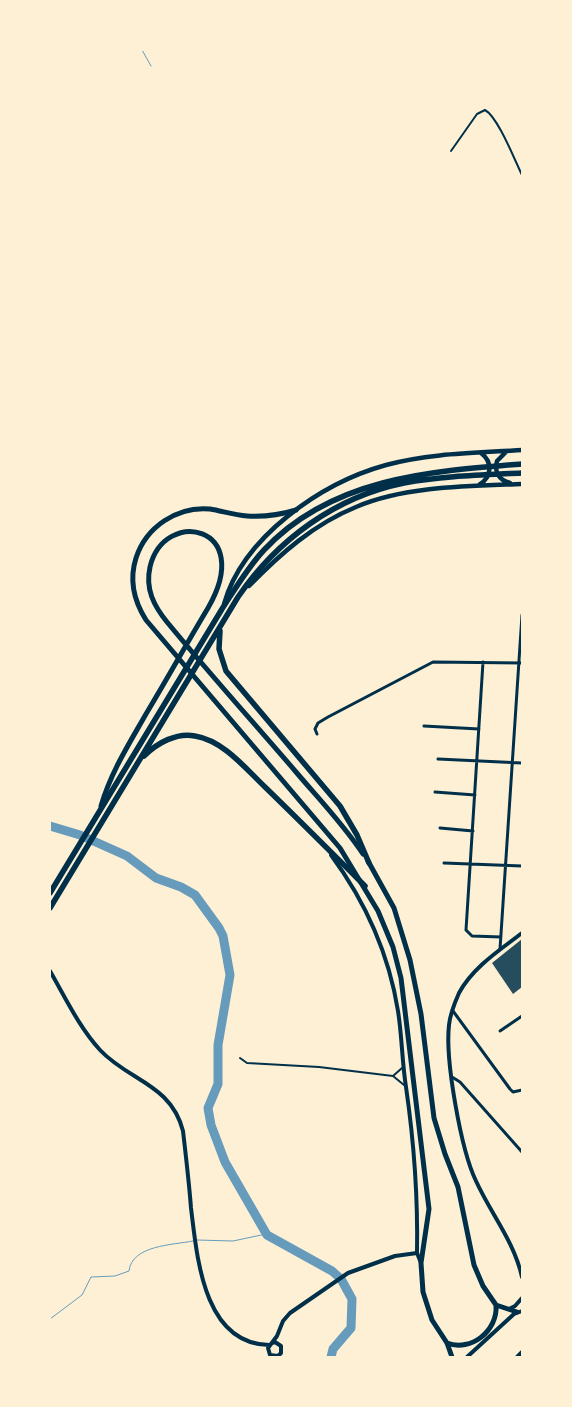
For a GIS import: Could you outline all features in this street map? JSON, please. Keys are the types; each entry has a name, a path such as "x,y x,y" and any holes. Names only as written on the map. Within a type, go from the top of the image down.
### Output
{"highway":[{"path":"50,893 222,609 264,549 285,532 330,503 385,481 417,474 522,464"},
{"path":"50,914 52,905 79,859 238,597 271,554 333,509 385,488 419,481 522,473"},
{"path":"224,620 218,643 221,661 226,671 340,806 352,825 369,863"},
{"path":"136,765 152,749 171,739 190,735 208,740 229,753 365,886"}],"main road":[{"path":"222,609 226,596 238,574 258,545 296,510 337,485 386,465 415,459 480,452 522,450"},
{"path":"509,451 500,456 496,471 502,480 512,484"},
{"path":"476,487 485,481 490,472 488,461 480,452"},
{"path":"238,597 273,561 292,546 332,518 356,507 388,496 413,492 522,484"},
{"path":"296,510 258,517 210,510 195,510 173,516 149,534 135,560 133,588 142,614 167,646 330,835 365,886 388,935 404,994 429,1209 420,1263 426,1307 436,1330 447,1343 452,1357"},
{"path":"100,809 113,771 212,600 219,583 223,566 220,552 212,540 194,532 180,533 166,540 155,554 149,571 149,583 153,601 176,632 217,681 337,819 369,863 394,908 410,960 421,1014 432,1106 440,1142 458,1187 474,1265 483,1286 496,1305 507,1310 520,1312"},
{"path":"447,1343 464,1346 478,1340 494,1319 496,1305"}],"street":[{"path":"500,950 521,663 522,615"},
{"path":"317,734 316,729 323,720 424,665 441,660 521,663"},
{"path":"483,662 467,933 500,937"},
{"path":"424,726 479,729"},
{"path":"438,759 522,763"},
{"path":"435,792 475,795"},
{"path":"440,828 473,830"},
{"path":"319,840 340,868 381,946 391,976 398,1011 410,1108 415,1160 417,1253 420,1263"},
{"path":"444,863 522,866"},
{"path":"522,933 500,950 465,983 449,1025 452,1077 468,1162 481,1192 511,1244 522,1277"},
{"path":"50,971 86,1033 100,1051 166,1098 177,1112 183,1131 197,1261 208,1295 216,1314 225,1326 257,1343 273,1356"},
{"path":"453,1011 510,1089 513,1092 522,1090"},
{"path":"500,1031 522,1016"},
{"path":"452,1077 460,1082 522,1152"},
{"path":"270,1344 277,1336 283,1321 290,1313 348,1273 396,1256 417,1253"},
{"path":"507,1310 515,1306 522,1298"},
{"path":"467,1357 520,1312"},
{"path":"277,1336 284,1357"},
{"path":"257,1343 279,1343"},
{"path":"270,1344 273,1356"},
{"path":"273,1356 282,1350"},
{"path":"517,1357 522,1352"}],"lane":[{"path":"451,150 477,114 485,110 490,113 522,175"},
{"path":"240,1058 247,1063 319,1067 393,1076 406,1087"},
{"path":"393,1076 399,1072 404,1064"}],"building":[{"path":"522,939 522,987 513,994 492,963"}],"waterway":[{"path":"142,50 151,66"},
{"path":"50,826 80,835 127,856 156,878 181,887 195,895 219,928 223,936 230,975 218,1045 218,1084 208,1108 211,1125 225,1162 267,1235 332,1271 341,1279 352,1299 351,1328 333,1349 331,1357"},
{"path":"197,1240 233,1241 266,1234"},
{"path":"50,1319 82,1295 91,1277 115,1276 129,1271 132,1262 145,1251 165,1245 193,1241"}]}
